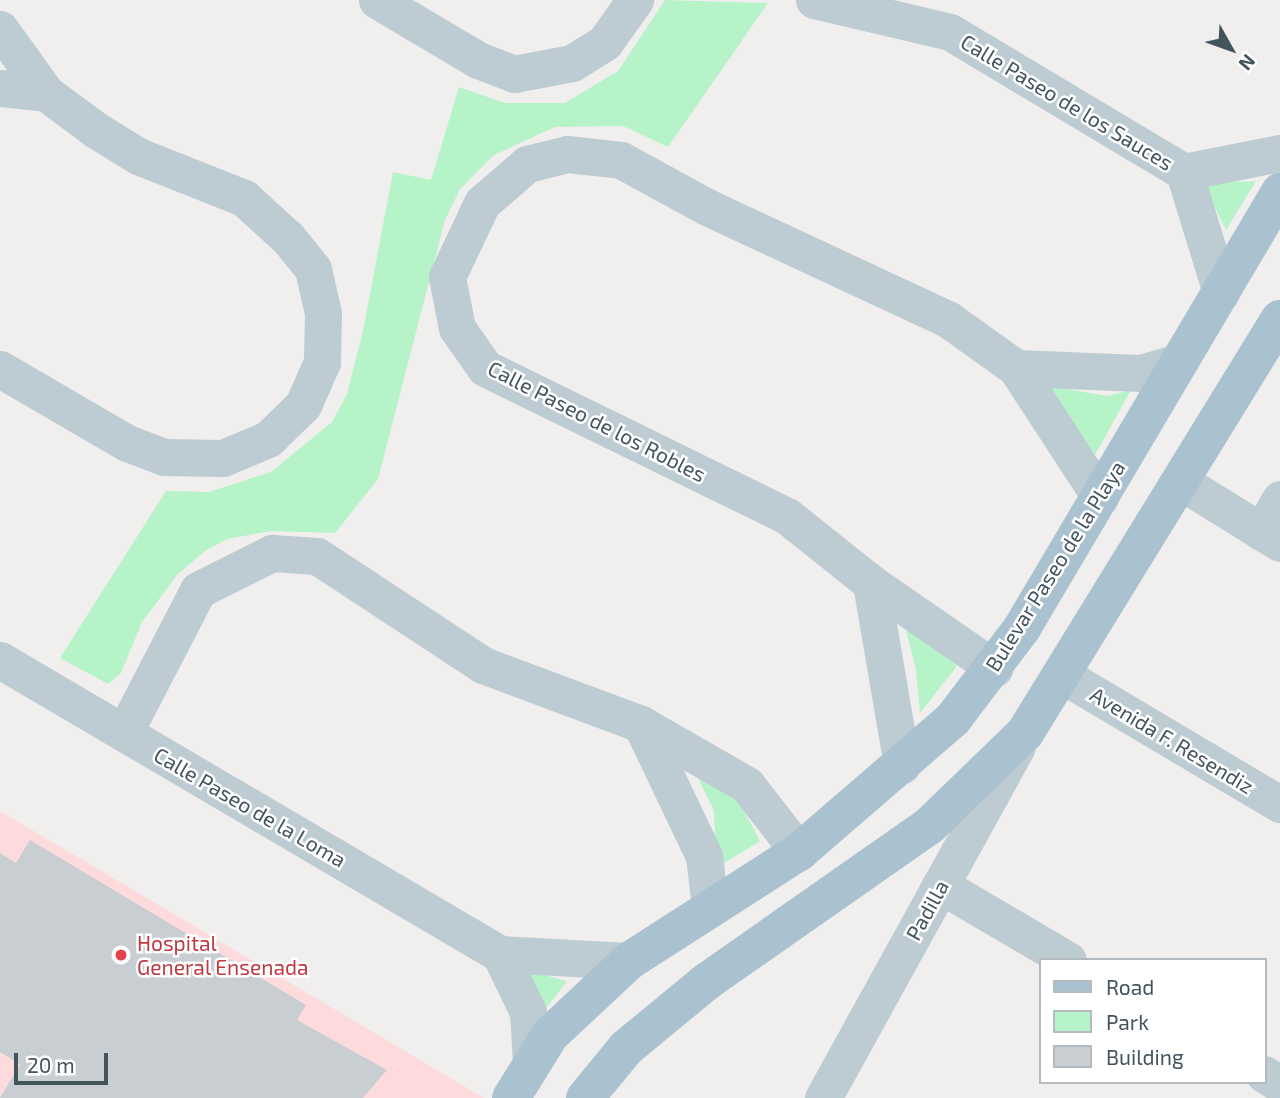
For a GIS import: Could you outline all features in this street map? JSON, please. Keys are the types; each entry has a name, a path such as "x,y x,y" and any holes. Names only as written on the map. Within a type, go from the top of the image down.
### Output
{"main road":[{"name":"Bulevar Paseo de la Playa","path":"511,1098 531,1062 581,1003 629,961 710,906 799,852 953,719 994,668 1100,497 1280,192"},
{"path":"585,1098 626,1048 686,998 930,825 973,789 1025,733 1184,483 1280,318"}],"street":[{"path":"377,0 478,60 514,74 572,63 605,42 635,0"},
{"name":"Calle Paseo de los Sauces","path":"814,0 950,32 1184,172 1221,292"},
{"name":"Calle Paseo de los Sauces","path":"930,0 950,32"},
{"path":"0,29 46,93 138,156 244,198 288,238 313,269 323,313 322,362 303,405 268,439 223,458 194,462 127,443 0,369"},
{"path":"0,88 46,93"},
{"name":"Calle Paseo de los Sauces","path":"1184,172 1280,153"},
{"name":"Calle Paseo de los Robles","path":"994,668 871,583 787,516 485,368 457,328 447,277 482,203 527,164 568,154 621,160 707,207 949,320 1016,368 1100,497"},
{"path":"1016,368 1140,373 1179,362"},
{"path":"1184,483 1270,537 1280,499"},
{"path":"124,733 198,590 272,553 317,556 483,665 641,724 747,785 799,852"},
{"path":"871,583 902,765"},
{"name":"Calle Paseo de la Loma","path":"0,660 500,954 629,961"},
{"name":"Avenida F. Resendiz","path":"1063,676 1280,804"},
{"path":"641,724 704,856 710,906"},
{"name":"Padilla","path":"833,1095 940,885 1025,733"},
{"path":"940,885 1065,958"},
{"path":"500,954 528,1012 531,1062"}],"shaded area":[{"name":"Hospital General Ensenada","path":"0,811 484,1098 0,1098"}],"green space":[{"path":"665,0 768,3 668,147 623,126 555,127 494,155 460,189 445,220 378,479 335,533 271,531 227,539 205,551 177,575 142,622 121,673 108,684 60,658 166,491 209,492 271,472 332,422 347,394 363,331 393,172 431,180 459,87 505,103 565,103 618,71"},
{"path":"1256,181 1226,230 1203,183"},
{"path":"1048,386 1107,396 1131,390 1095,455"},
{"path":"903,619 957,666 920,713 916,670"},
{"path":"693,768 736,796 760,841 716,868 714,811"},
{"path":"525,970 567,981 544,1011"}],"building":[{"name":"Hospital General Ensenada","path":"30,840 306,1005 297,1020 387,1070 363,1098 0,1098 20,1064 0,1052 0,853 16,863"}],"place":[{"name":"Hospital General Ensenada","path":"121,955"}]}
